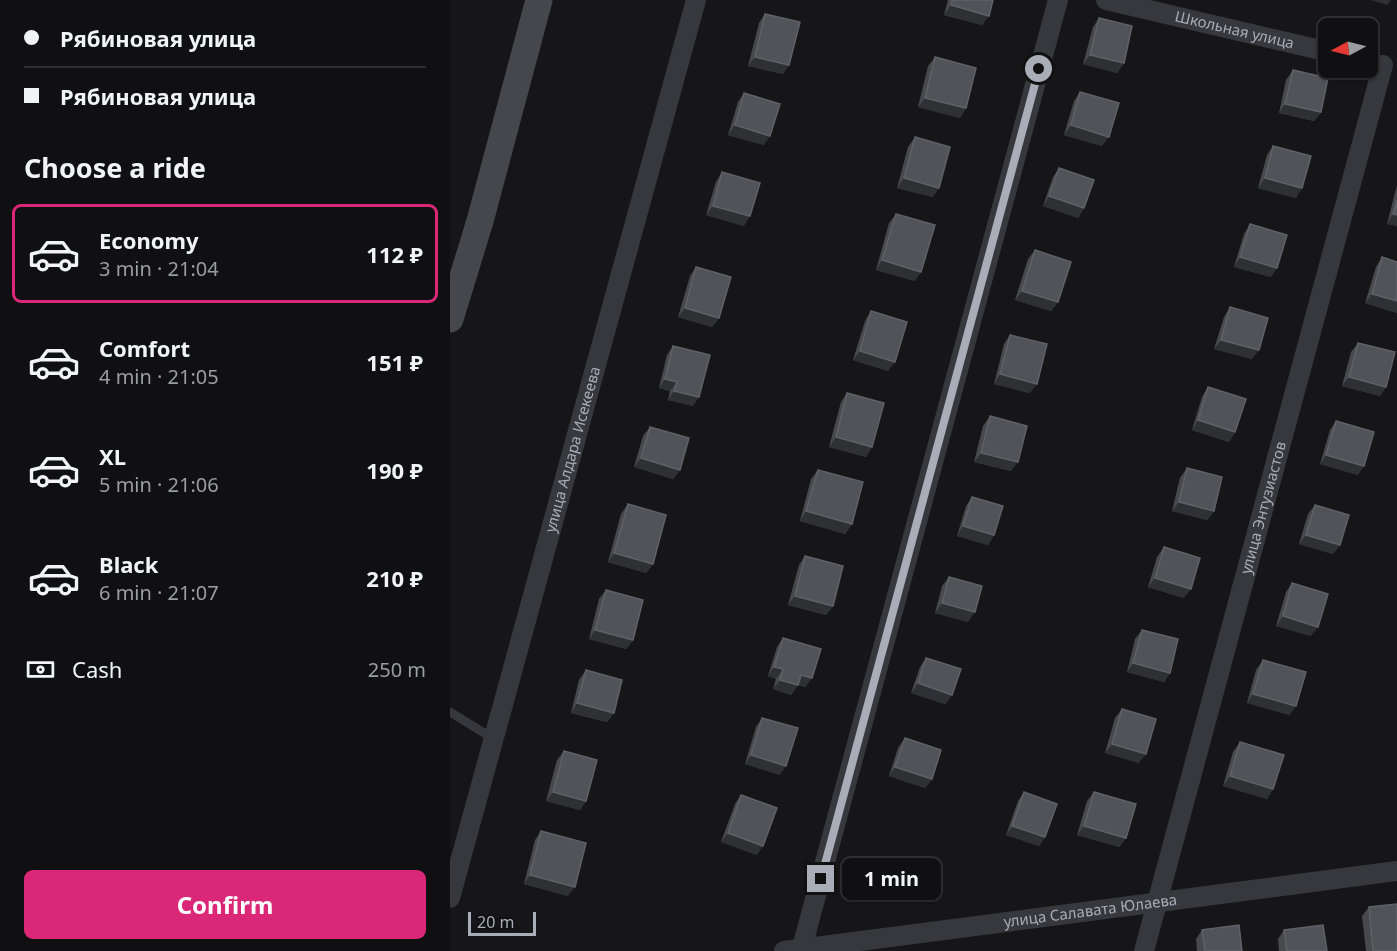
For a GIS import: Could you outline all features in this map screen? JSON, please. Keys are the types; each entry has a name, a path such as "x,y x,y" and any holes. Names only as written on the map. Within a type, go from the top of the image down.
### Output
{"street":[{"path":"450,319 480,221 539,0"},
{"name":"улица Алдара Исекеева","path":"450,898 696,0"},
{"path":"796,950 1058,0"},
{"name":"Школьная улица","path":"1106,0 1318,49"},
{"name":"улица Энтузиастов","path":"1144,951 1383,65"},
{"name":"улица Салавата Юлаева","path":"796,950 1397,871"}],"lane":[{"path":"450,712 495,740"}],"building":[{"path":"952,0 993,0 989,16 951,5"},
{"path":"765,14 800,22 789,65 755,57"},
{"path":"1099,18 1132,26 1124,63 1090,55"},
{"path":"935,57 976,68 966,108 925,98"},
{"path":"1293,70 1318,76 1318,78 1328,78 1321,112 1285,104"},
{"path":"1080,92 1119,103 1109,137 1071,125"},
{"path":"744,93 780,104 770,136 735,125"},
{"path":"915,137 950,147 939,188 904,178"},
{"path":"1273,146 1311,156 1302,188 1265,178"},
{"path":"1059,168 1094,180 1084,208 1049,196"},
{"path":"722,172 760,183 750,216 713,206"},
{"path":"1397,200 1397,215 1393,214"},
{"path":"896,214 935,225 921,272 882,260"},
{"path":"1250,224 1287,235 1277,268 1240,257"},
{"path":"1035,250 1071,262 1058,302 1022,291"},
{"path":"1382,257 1397,262 1397,301 1372,294"},
{"path":"696,267 731,277 719,318 685,308"},
{"path":"1230,307 1268,318 1259,350 1221,340"},
{"path":"871,311 907,322 895,362 860,351"},
{"path":"1010,335 1047,344 1037,384 1000,374"},
{"path":"1358,343 1395,352 1386,387 1349,377"},
{"path":"673,346 710,355 699,397 674,391 677,382 665,379"},
{"path":"1208,387 1246,399 1235,432 1198,420"},
{"path":"847,393 884,403 872,447 836,437"},
{"path":"990,416 1027,426 1018,462 981,453"},
{"path":"1336,421 1374,432 1364,466 1326,455"},
{"path":"650,427 689,438 680,470 641,458"},
{"path":"1187,468 1222,477 1214,511 1179,502"},
{"path":"818,470 863,482 852,524 806,511"},
{"path":"972,497 1003,506 994,535 963,526"},
{"path":"628,504 666,515 653,564 614,553"},
{"path":"1315,505 1349,515 1340,545 1306,535"},
{"path":"1164,547 1200,558 1191,589 1155,578"},
{"path":"805,556 843,566 833,606 795,596"},
{"path":"949,577 982,586 975,612 942,603"},
{"path":"1292,583 1328,594 1318,627 1283,616"},
{"path":"606,590 643,600 633,640 595,630"},
{"path":"1142,630 1178,639 1170,673 1133,663"},
{"path":"783,638 821,649 812,678 801,675 798,685 780,680 783,669 774,667"},
{"path":"926,658 961,669 952,695 918,683"},
{"path":"1263,660 1306,672 1296,706 1253,694"},
{"path":"586,670 622,680 614,713 577,703"},
{"path":"1122,709 1156,719 1146,754 1112,744"},
{"path":"762,718 798,728 786,766 751,755"},
{"path":"905,738 941,750 932,779 895,767"},
{"path":"1240,742 1284,755 1273,789 1230,776"},
{"path":"564,751 597,760 586,801 553,792"},
{"path":"1024,792 1057,804 1045,837 1012,826"},
{"path":"1094,792 1136,804 1126,838 1084,826"},
{"path":"741,795 777,808 763,846 728,833"},
{"path":"541,831 586,843 575,887 530,875"},
{"path":"1397,904 1397,951 1373,951 1369,907"},
{"path":"1239,925 1242,951 1205,951 1202,930"},
{"path":"1323,925 1327,951 1287,951 1284,930"}],"route":[{"path":"821,879 1039,69"}]}
